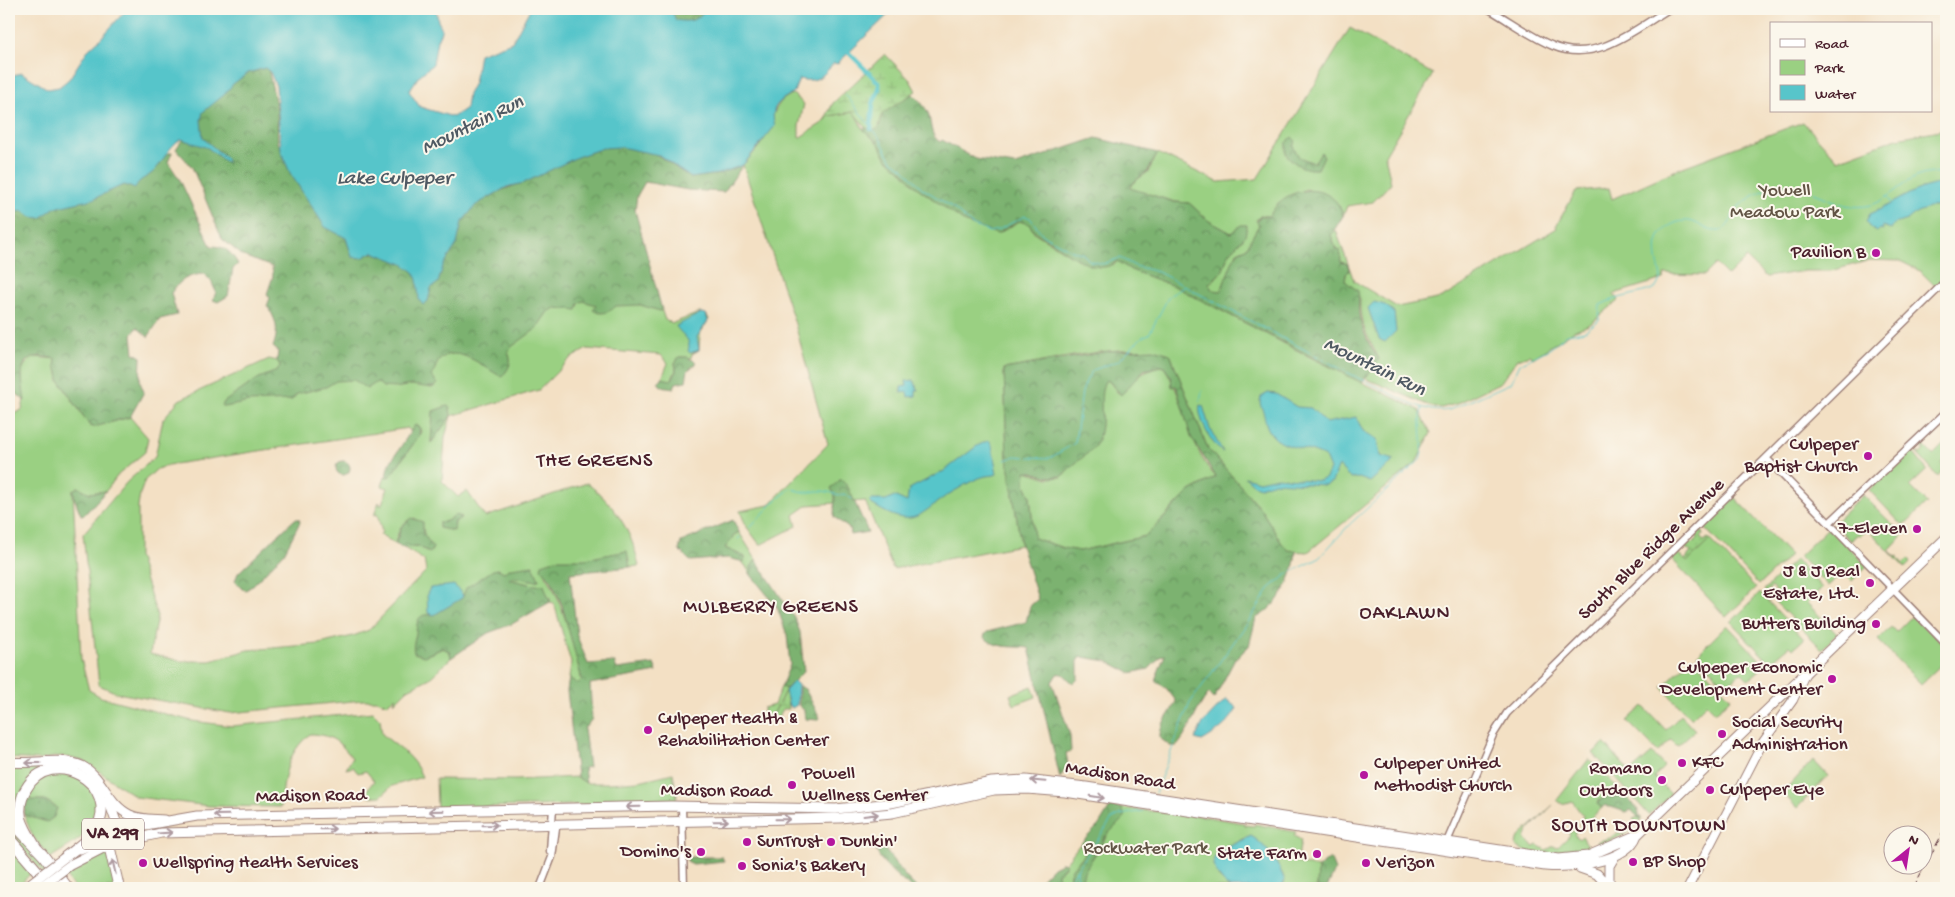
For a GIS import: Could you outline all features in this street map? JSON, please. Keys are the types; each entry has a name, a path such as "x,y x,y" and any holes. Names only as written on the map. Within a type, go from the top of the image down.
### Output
{"highway":[{"path":"37,849 21,818 21,804 25,791 40,774 52,770 70,770 84,776 94,786 102,810 99,822 93,833 68,861"},
{"path":"9,819 37,849 68,888"},
{"path":"9,838 52,888"},
{"path":"109,845 119,888"}],"main road":[{"path":"1598,858 1637,835 1946,538"},
{"path":"1688,888 1763,742 1793,700 1806,672"},
{"path":"9,762 76,764 92,774 116,804 131,816 164,820"},
{"name":"Madison Road","path":"26,887 119,831 164,820 196,816 682,806 778,809 848,808 891,803 977,784 1026,780 1086,787 1445,847 1545,866 1573,866 1598,858"},
{"path":"104,788 123,841"},
{"name":"Madison Road","path":"39,888 68,861 109,845 161,833 858,817 892,813 979,793 1027,789 1065,792 1445,847 1559,859 1598,858"},
{"path":"1607,887 1609,866 1617,854 1634,841 1637,835"},
{"path":"1598,858 1617,854"},
{"path":"1598,858 1607,887"},
{"path":"1573,866 1592,871 1607,887"}],"street":[{"path":"1490,9 1550,45 1577,52 1593,50 1610,44 1669,9"},
{"name":"South Blue Ridge Avenue","path":"1445,847 1493,735 1507,713 1944,284"},
{"path":"1829,523 1946,412"},
{"path":"1767,459 1946,644"},
{"path":"682,806 684,888"},
{"path":"540,888 550,863 550,828 553,824 553,808"}],"green space":[{"path":"677,9 707,9 700,19 677,23 669,11"},
{"path":"1350,28 1433,74 1385,155 1391,183 1373,202 1347,206 1343,216 1334,201 1324,195 1306,189 1278,203 1270,216 1260,216 1256,220 1259,225 1246,248 1237,252 1221,291 1212,290 1209,285 1223,270 1228,255 1245,236 1240,227 1231,233 1209,221 1189,203 1176,202 1130,189 1135,181 1148,172 1158,153 1218,182 1257,179"},
{"path":"885,54 910,80 916,91 882,114 879,127 876,130 866,128 853,112 829,116 823,123 833,103"},
{"path":"268,68 277,110 278,142 298,184 317,201 324,223 346,238 364,255 378,252 493,193 519,184 608,142 649,149 691,178 718,174 743,165 724,192 688,190 645,182 637,196 635,210 662,310 660,311 640,305 616,306 611,310 599,313 593,310 596,305 583,301 579,303 577,310 555,308 547,313 536,329 510,348 508,352 509,365 502,377 480,363 462,355 453,354 445,356 438,362 431,376 438,384 432,388 411,385 395,388 383,387 377,382 367,389 354,380 336,381 326,387 297,394 292,400 249,402 225,407 222,406 224,402 259,378 277,371 280,366 277,360 278,351 273,347 276,326 267,306 270,298 267,294 273,276 272,267 243,256 222,239 192,167 176,149 199,115 243,71"},
{"path":"793,94 804,104 799,126 799,138 824,122 829,116 854,112 863,129 879,144 887,159 903,172 915,186 966,223 999,233 1020,221 1029,224 1035,233 1077,259 1114,265 1117,261 1131,270 1174,286 1310,357 1419,410 1431,433 1416,463 1308,552 1288,551 1260,508 1208,449 1170,354 1152,350 1132,349 1110,351 1065,357 1004,369 1007,457 1021,545 893,569 865,501 808,505 794,515 797,526 760,545 746,526 740,511 769,505 828,444 795,324 743,165 763,141 781,102"},
{"path":"913,94 927,110 932,133 936,139 940,142 942,140 976,159 1015,165 1096,138 1158,153 1147,172 1135,181 1130,188 1174,202 1189,203 1209,221 1231,233 1241,225 1247,225 1245,236 1228,255 1223,270 1209,284 1212,290 1221,291 1233,260 1238,252 1246,248 1259,225 1257,221 1260,216 1270,216 1277,205 1286,197 1297,192 1308,190 1330,196 1338,204 1343,216 1331,235 1336,250 1340,250 1341,262 1348,264 1349,271 1346,274 1345,281 1358,291 1359,315 1362,326 1379,359 1362,383 1174,286 1131,270 1117,261 1110,266 1102,267 1085,263 1038,234 1029,224 1019,221 997,234 966,223 915,186 903,172 887,159 879,144 863,129 896,100"},
{"name":"Yowell Meadow Park","path":"1803,122 1838,160 1897,138 1940,130 1946,125 1946,274 1935,286 1920,271 1900,261 1870,260 1831,271 1805,271 1766,277 1746,258 1728,276 1716,264 1705,275 1665,274 1663,279 1614,294 1619,300 1589,325 1575,330 1533,358 1529,355 1517,359 1501,382 1456,404 1441,408 1430,406 1360,376 1379,359 1362,323 1360,299 1345,281 1348,264 1354,281 1397,307 1442,298 1557,228 1556,226 1576,191 1609,188 1612,199 1683,167"},
{"path":"1292,137 1296,141 1293,146 1299,157 1314,163 1321,152 1324,156 1318,169 1308,169 1300,166 1286,154 1286,143"},
{"path":"167,153 172,153 168,162 180,180 211,246 228,250 238,264 233,269 228,296 218,302 213,300 216,292 211,281 204,274 189,277 181,282 171,293 177,315 160,319 148,337 137,327 132,335 134,353 141,357 140,382 144,392 130,417 94,427 90,426 59,380 55,366 56,359 43,357 33,357 24,366 22,381 25,401 9,387 11,373 9,371 9,213 23,211 27,213 153,161"},
{"path":"1336,230 1348,264 1341,262 1331,235"},
{"path":"656,294 665,320 673,323 699,313 706,314 709,319 700,334 699,350 692,354 691,358 679,357 675,363 676,370 671,381 662,378 668,363 661,355 587,349 571,358 539,390 451,416 445,437 442,481 458,497 467,491 485,517 587,483 606,500 627,530 639,566 545,575 556,593 568,627 578,661 581,683 578,684 569,678 571,663 554,603 550,602 550,598 533,585 512,580 430,654 443,648 450,652 451,658 430,678 408,689 394,703 396,697 387,704 377,700 363,700 230,713 117,693 99,685 83,534 127,482 155,457 163,419 179,400 269,359 334,374 559,299","holes":["433,421 446,421 431,442","418,426 421,431 419,436 390,476 385,477 382,486 388,488 381,506 379,502 374,515 377,514 382,532 380,534 395,544 397,535 404,524 415,518 423,529 428,552 418,546 404,548 424,560 426,571 369,630 319,644 248,650 210,661 181,661 150,654 157,616 138,556 138,507 145,480 157,469 168,465 408,428 410,431"]},
{"path":"1154,349 1170,354 1208,449 1260,508 1281,542 1288,550 1296,551 1295,561 1289,580 1279,598 1265,613 1256,618 1249,646 1235,659 1214,699 1209,693 1177,746 1170,746 1160,738 1163,723 1176,701 1167,689 1155,680 1165,655 1161,656 1149,669 1130,673 1107,661 1082,657 1078,661 1078,679 1074,683 1065,675 1057,674 1052,682 1070,735 1071,751 1066,753 1068,764 1060,778 1029,648 998,645 992,643 984,636 987,632 1026,622 1030,606 1038,599 1021,545 1007,457 1004,369 1110,351","holes":["1160,366 1164,367 1171,377 1172,387 1176,386 1191,437 1216,477 1190,491 1146,536 1080,551 1063,548 1034,538 1030,496 1025,484 1026,471 1048,476 1062,476 1096,444 1101,427 1102,393 1106,380 1121,395 1144,370"]},
{"path":"34,357 56,359 59,380 90,426 94,427 130,417 148,438 145,452 118,475 106,491 89,493 78,487 73,490 81,659 89,690 101,697 192,721 232,726 373,712 380,719 382,734 415,763 422,777 392,786 381,796 369,797 365,792 374,781 366,771 358,773 353,767 346,769 352,758 343,748 329,737 310,734 291,758 285,776 281,807 209,806 136,797 84,761 61,756 38,760 9,758 9,416 22,410 24,402 23,368"},
{"path":"679,357 687,357 695,361 696,364 688,370 686,381 676,383 674,388 661,386 658,382 662,378 671,380 674,377 675,363"},
{"path":"1160,366 1164,367 1172,380 1199,452 1206,465 1216,477 1190,491 1146,536 1080,551 1066,549 1034,538 1030,496 1025,484 1026,471 1048,478 1062,477 1072,464 1095,446 1100,387 1106,380 1109,381 1118,393 1124,392 1139,375"},
{"path":"447,406 450,407 451,416 431,443 433,411"},
{"path":"415,425 420,428 419,436 390,476 386,478 388,466"},
{"path":"1920,442 1933,455 1946,442 1946,457 1941,463 1946,472 1944,470 1938,477 1916,452 1920,454 1924,450"},
{"path":"1911,450 1927,470 1910,486 1927,503 1903,526 1869,490"},
{"path":"340,461 346,461 350,468 346,475 340,475 336,471 336,465"},
{"path":"841,479 848,487 868,532 850,535 851,530 834,517 835,496 831,488"},
{"path":"78,487 90,493 106,491 85,514 81,515 73,490"},
{"path":"1863,495 1903,535 1889,550 1896,557 1898,556 1903,564 1908,559 1911,562 1905,568 1868,529 1850,541 1834,523"},
{"path":"1733,496 1790,555 1759,585 1703,526"},
{"path":"455,515 462,517 455,522 454,531 439,528 439,523 447,521"},
{"path":"411,518 423,522 423,533 433,548 430,553 418,546 404,548 395,544 402,526"},
{"path":"295,519 299,519 300,522 284,553 252,586 246,590 242,589 235,581 238,573"},
{"path":"733,520 739,532 735,534 725,548 745,557 744,562 728,558 690,561 679,550 681,542"},
{"path":"1829,527 1867,566 1852,581 1843,572 1828,586 1799,556"},
{"path":"1700,529 1704,534 1701,538 1704,541 1708,538 1710,540 1687,562 1685,560 1691,552 1682,546 1688,540 1692,544 1698,538 1695,534"},
{"path":"739,532 757,561 753,564 751,575 741,562 744,562 745,557 725,548 735,534"},
{"path":"1688,540 1678,553 1687,562 1710,540 1756,588 1726,617 1670,557"},
{"path":"627,551 630,567 570,573 577,636 588,664 614,662 617,669 654,664 657,672 590,684 592,719 584,729 589,767 584,768 586,783 577,777 567,691 569,678 578,684 582,680 562,605 551,580 541,568 542,564 557,559 585,559"},
{"path":"1796,559 1822,588 1807,603 1837,634 1822,649 1772,599 1779,595 1772,587 1768,590 1767,594 1764,590"},
{"path":"757,561 794,617 800,632 804,671 786,689 781,687 790,665 787,635 777,607 751,575 751,567"},
{"path":"533,565 539,580 509,579 533,585 544,585 550,602 512,624 488,633 451,658 450,652 443,648 424,656 414,653 413,645 420,617 431,615 463,596 466,588 493,570 498,569 504,572 511,568"},
{"path":"1760,593 1804,639 1793,649 1790,646 1770,663 1731,622"},
{"path":"1914,614 1946,647 1946,660 1921,684 1878,640 1891,627 1896,632"},
{"path":"1727,625 1765,665 1749,680 1741,672 1726,686 1697,655"},
{"path":"1693,657 1731,698 1715,713 1706,704 1691,719 1662,687"},
{"path":"799,686 805,689 820,718 818,720 805,719 804,710 799,706"},
{"path":"1032,686 1036,697 1014,705 1010,695"},
{"path":"781,687 786,689 770,721 763,721 763,708 774,705"},
{"path":"786,689 788,709 783,709 776,721 770,721"},
{"path":"1643,706 1666,730 1681,715 1695,730 1677,746 1671,740 1658,752 1627,721"},
{"path":"1604,743 1630,772 1652,753 1663,765 1664,767 1654,777 1671,794 1649,815 1593,753"},
{"path":"1589,759 1625,795 1599,800 1597,804 1602,808 1581,827 1579,825 1583,816 1572,801 1562,804 1557,800"},
{"path":"1813,760 1828,776 1797,808 1783,793"},
{"path":"9,763 40,767 35,773 17,820 9,813"},
{"path":"52,772 82,778 94,795 97,809 92,827 77,841 50,858 33,837 23,813 57,808 45,800 25,801 30,785"},
{"path":"673,773 677,797 675,800 663,803 437,808 436,779 516,780 577,777 586,783 609,783 639,781"},
{"path":"1625,795 1638,810 1640,819 1631,810 1626,812 1605,805 1602,808 1597,804 1601,799"},
{"path":"45,800 57,808 54,817 47,822 24,815 25,801"},
{"path":"1553,805 1529,829 1525,839 1534,847 1537,845 1546,850 1554,846 1557,848 1570,835 1568,833 1574,830 1577,831 1574,834 1579,839 1582,836 1588,846 1585,852 1569,855 1550,855 1531,853 1516,846 1517,839"},
{"path":"1110,807 1122,808 1125,817 1106,836 1084,872 1082,880 1076,882 1071,888 1033,888 1053,867 1063,862 1067,864 1058,873 1058,877 1062,880 1069,879 1071,870 1085,854 1080,844 1099,825"},
{"name":"Rockwater Park","path":"1122,808 1202,816 1244,823 1245,825 1254,826 1255,824 1296,832 1294,836 1301,840 1297,863 1318,868 1317,888 1281,888 1284,884 1283,875 1265,848 1247,837 1220,852 1213,863 1219,878 1230,888 1070,888 1100,848"},
{"path":"1641,816 1641,820 1625,834 1600,846 1597,845 1598,841 1610,838 1619,832 1622,834 1635,822 1633,819"},
{"path":"9,824 64,888 56,888 9,833"},
{"path":"877,841 917,888 911,888 883,862 873,842"},
{"path":"9,844 33,871 17,888 9,888"},
{"path":"1080,844 1085,854 1071,870 1069,879 1062,880 1058,877 1058,873 1065,867 1066,862"},
{"path":"107,851 118,888 74,888 65,875 82,863"},
{"path":"687,857 722,857 724,861 693,864 687,861"},
{"path":"1330,858 1335,870 1327,888 1317,888 1318,868"}],"water":[{"name":"Lake Culpeper","path":"127,9 436,9 438,21 442,29 437,40 433,64 419,76 409,91 420,107 453,117 466,108 468,94 474,83 479,54 512,42 530,9 671,9 676,20 685,21 697,18 705,9 894,9 837,64 834,63 819,78 810,80 799,79 794,92 777,105 773,114 775,126 743,165 718,174 691,178 659,155 620,147 603,148 577,157 524,183 507,187 476,205 462,222 457,244 443,266 438,283 431,288 428,301 423,305 419,300 417,280 414,272 403,264 373,252 362,258 352,257 346,238 325,227 290,173 281,151 276,86 270,72 265,68 248,73 233,84 224,95 203,112 201,120 203,138 227,159 227,163 208,148 181,139 172,146 156,169 140,181 135,189 125,185 121,186 93,199 54,208 41,218 31,217 23,211 9,213 9,86 13,75 22,73 48,89 59,87 69,79 87,51"},
{"path":"1946,183 1946,202 1917,212 1907,220 1894,224 1891,229 1882,226 1883,230 1880,229 1877,232 1870,228 1866,221 1870,214 1915,191 1924,187"},
{"path":"1374,302 1385,305 1394,312 1396,331 1385,342 1379,339 1368,308"},
{"path":"701,313 706,314 708,321 697,337 699,350 690,353 688,351 688,340 676,326"},
{"path":"914,380 918,391 916,391 916,396 908,397 907,392 901,393 901,387 907,386 906,381"},
{"path":"1268,393 1276,394 1297,407 1311,408 1326,423 1356,417 1363,431 1377,439 1380,456 1395,460 1370,482 1359,478 1351,479 1339,466 1332,482 1325,485 1274,482 1260,487 1254,485 1245,477 1259,481 1277,477 1319,481 1326,478 1330,469 1325,457 1287,445 1273,436 1267,427 1260,402 1261,397"},
{"path":"1200,405 1203,406 1210,429 1223,452 1214,444 1206,431 1201,417"},
{"path":"989,440 992,445 997,474 972,481 917,516 909,518 899,517 886,512 870,503 870,500 886,500 894,496 907,502 909,489 944,471 977,446"},
{"path":"454,585 463,595 462,598 434,615 428,613 427,594 430,588"},
{"path":"794,681 798,685 797,705 792,708 789,706 785,691"},
{"path":"1226,699 1237,708 1231,718 1202,741 1195,739 1203,723"},
{"path":"1251,836 1262,844 1276,862 1285,881 1281,888 1230,888 1218,875 1214,866 1214,858 1228,847"}],"waterway":[{"path":"846,50 879,83 879,90 873,103 871,129"},
{"name":"Mountain Run","path":"845,94 879,137 892,161 902,167 922,188 952,207 972,225 989,232 998,230 1025,216 1030,218 1043,235 1073,251 1082,253 1090,261 1103,264 1120,258 1135,266 1158,272 1360,379 1415,405 1438,411 1449,410 1511,383 1520,364 1551,348 1567,334 1585,331 1599,320 1600,305 1656,288 1661,278 1656,250 1658,238 1672,224 1689,221 1714,231 1720,230 1730,222 1739,206 1761,192 1776,187 1800,188 1847,205 1859,207 1871,205 1882,200 1916,177 1946,171"},
{"path":"1887,196 1892,204"},
{"path":"1029,457 1050,458 1075,443 1082,392 1093,370 1118,361 1142,337 1149,334 1169,296 1184,287"},
{"path":"1200,401 1202,391"},
{"path":"1155,793 1190,703 1247,624 1269,589 1287,574 1318,559 1350,524 1420,460 1422,454 1422,408"},
{"path":"1005,460 1016,456 1025,457"},
{"path":"750,527 774,502 791,488 803,492 823,491 837,495 844,494 852,499"},
{"path":"1064,888 1112,819 1120,815 1143,811"},
{"path":"1077,869 1078,888"}],"railway":[{"path":"1913,888 1946,827"}],"place":[{"name":"Pavilion B","path":"1876,253"},
{"name":"Culpeper Baptist Church","path":"1868,456"},
{"name":"7-Eleven","path":"1917,529"},
{"name":"J & J Real Estate, Ltd.","path":"1870,583"},
{"name":"Butters Building","path":"1876,624"},
{"name":"Culpeper Economic Development Center","path":"1832,679"},
{"name":"Culpeper Health & Rehabilitation Center","path":"648,730"},
{"name":"Social Security Administration","path":"1722,734"},
{"name":"KFC","path":"1682,763"},
{"name":"Culpeper United Methodist Church","path":"1364,775"},
{"name":"Romano Outdoors","path":"1662,780"},
{"name":"Powell Wellness Center","path":"792,785"},
{"name":"Culpeper Eye","path":"1710,790"},
{"name":"SunTrust","path":"747,842"},
{"name":"Dunkin'","path":"831,842"},
{"name":"Domino's","path":"701,852"},
{"name":"State Farm","path":"1317,854"},
{"name":"BP Shop","path":"1633,862"},
{"name":"Wellspring Health Services","path":"143,863"},
{"name":"Verizon","path":"1366,863"},
{"name":"Sonia's Bakery","path":"742,866"}],"district":[{"name":"THE GREENS","path":"595,462"},
{"name":"MULBERRY GREENS","path":"771,608"},
{"name":"OAKLAWN","path":"1405,614"},
{"name":"SOUTH DOWNTOWN","path":"1639,827"}]}
